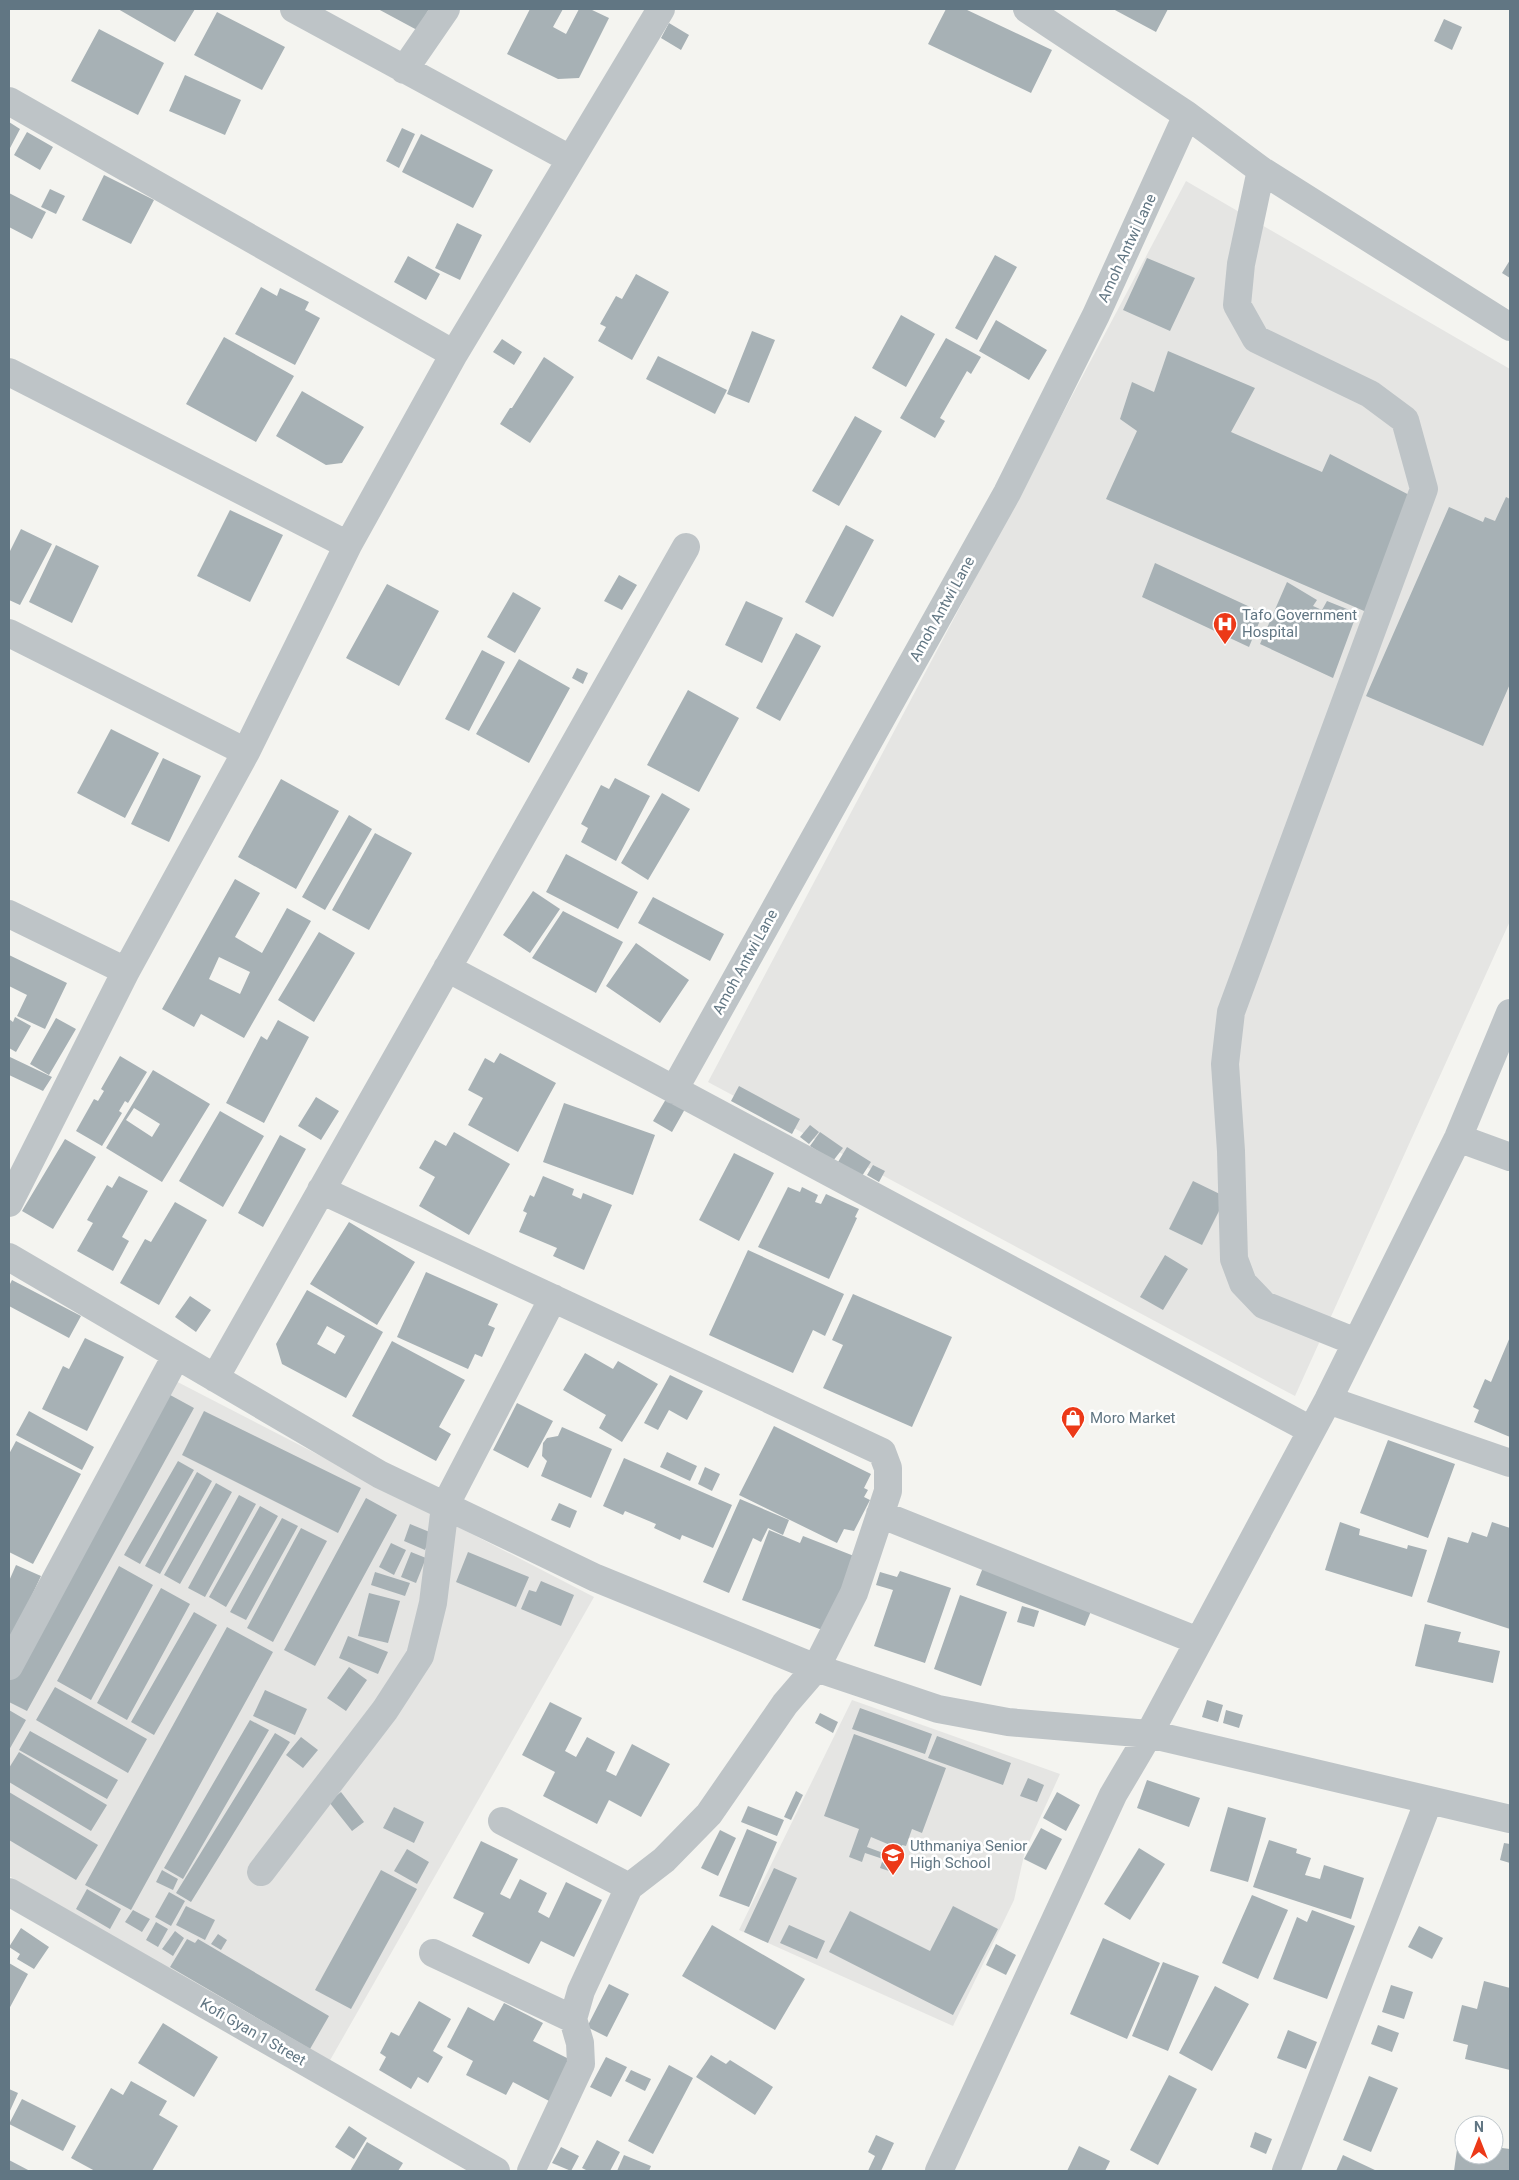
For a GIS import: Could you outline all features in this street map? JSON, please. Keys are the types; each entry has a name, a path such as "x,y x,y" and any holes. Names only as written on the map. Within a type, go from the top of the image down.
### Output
{"street":[{"path":"294,9 570,159"},
{"path":"404,70 446,9"},
{"path":"9,1204 126,972 246,752 348,544 454,354 661,9"},
{"path":"1027,9 1187,115 1261,170 1510,327"},
{"path":"9,102 454,354"},
{"name":"Amoh Antwi Lane","path":"674,1090 1007,494 1096,315 1187,115"},
{"path":"1261,170 1241,264 1238,305 1256,339 1370,394 1405,420 1424,489 1231,1012 1225,1064 1231,1150 1234,1259 1244,1283 1264,1305 1356,1342"},
{"path":"9,372 348,544"},
{"path":"215,1378 686,547"},
{"path":"9,633 246,752"},
{"path":"9,914 126,972"},
{"path":"447,968 1312,1430"},
{"path":"939,2171 1113,1795 1149,1734 1328,1400 1458,1138 1510,1013"},
{"path":"1458,1138 1510,1158"},
{"path":"321,1190 882,1452 888,1468 888,1491 854,1593 816,1668 785,1704 709,1814 664,1860 629,1887 581,1991 573,2019 580,2043 582,2064 531,2171"},
{"path":"9,1257 379,1474 596,1578 816,1668 938,1709 1008,1722 1149,1734 1510,1819"},
{"path":"261,1872 385,1710 420,1656 433,1603 445,1506 553,1298"},
{"path":"9,1666 176,1356"},
{"path":"1328,1400 1510,1464"},
{"path":"880,1514 1198,1641"},
{"path":"1286,2171 1429,1800"},
{"path":"502,1821 629,1887"},
{"name":"Kofi Gyan 1 Street","path":"9,1892 496,2171"},
{"path":"433,1953 573,2019"}],"shaded area":[{"name":"Tafo Government Hospital","path":"1186,181 1510,369 1510,921 1295,1396 708,1082"},
{"path":"164,1375 594,1597 329,2062 9,1876 9,1651"},
{"name":"Uthmaniya Senior High School","path":"852,1700 1060,1774 1025,1851 1014,1900 953,2026 739,1930"}],"building":[{"path":"118,9 195,9 175,42"},
{"path":"378,9 429,9 417,30"},
{"path":"530,9 563,9 553,27 566,34 579,9 590,9 609,18 579,78 558,79 507,54"},
{"path":"946,9 965,9 1052,50 1031,93 928,44"},
{"path":"1113,9 1168,9 1156,32"},
{"path":"217,12 285,47 262,90 194,55"},
{"path":"1444,19 1462,27 1452,50 1434,41"},
{"path":"669,23 689,35 681,50 661,38"},
{"path":"99,29 164,63 138,115 71,81"},
{"path":"185,75 241,100 225,135 169,111"},
{"path":"9,122 20,129 9,150"},
{"path":"402,128 415,134 399,168 386,161"},
{"path":"27,132 53,147 40,170 14,155"},
{"path":"421,134 493,170 473,208 402,172"},
{"path":"104,175 154,200 131,244 82,220"},
{"path":"50,189 65,196 56,214 41,207"},
{"path":"9,193 46,212 32,239 9,227"},
{"path":"457,223 482,235 460,280 435,268"},
{"path":"995,255 1017,267 977,340 955,328"},
{"path":"408,256 440,274 426,300 394,282"},
{"path":"1147,258 1195,278 1170,331 1123,310"},
{"path":"1510,260 1510,278 1502,273"},
{"path":"636,274 669,292 632,360 598,341 606,327 600,324 616,296 622,299"},
{"path":"261,287 277,296 280,288 309,302 305,310 320,318 295,365 235,334"},
{"path":"901,315 935,334 906,387 872,368"},
{"path":"996,320 1047,350 1029,380 979,351"},
{"path":"752,331 775,340 749,403 727,394"},
{"path":"224,337 294,376 256,442 186,404"},
{"path":"946,338 981,357 971,374 967,371 940,418 945,421 935,438 900,418"},
{"path":"502,339 522,352 514,365 493,352"},
{"name":"Tafo Government Hospital","path":"1168,351 1255,388 1231,432 1322,472 1330,454 1417,499 1371,614 1106,499 1137,431 1120,419 1132,382 1154,392"},
{"path":"658,356 727,390 715,414 646,379"},
{"path":"544,357 574,377 530,443 500,424"},
{"path":"302,391 364,427 342,463 326,465 276,436"},
{"path":"855,416 882,431 839,506 812,491"},
{"path":"1506,497 1510,499 1510,684 1483,746 1366,696 1449,507 1483,522 1485,517 1495,521"},
{"path":"230,510 283,535 250,602 197,576"},
{"path":"846,525 874,540 833,617 805,602"},
{"path":"21,529 52,544 20,605 9,600 9,553"},
{"path":"56,545 99,566 72,623 29,602"},
{"path":"1155,563 1263,613 1249,647 1142,597"},
{"path":"619,575 637,585 622,610 604,601"},
{"path":"1287,582 1317,600 1313,606 1322,610 1327,601 1357,613 1333,678 1260,644"},
{"path":"387,584 439,611 399,686 346,658"},
{"path":"513,592 541,608 515,653 487,637"},
{"path":"746,601 783,618 762,663 725,645"},
{"path":"796,633 821,646 780,721 756,708"},
{"path":"482,650 505,662 469,731 445,719"},
{"path":"519,659 570,688 529,763 476,734"},
{"path":"577,668 588,673 583,684 572,678"},
{"path":"688,690 739,718 699,792 647,765"},
{"path":"111,729 159,753 125,818 77,793"},
{"path":"163,758 201,776 169,842 131,824"},
{"path":"615,778 650,796 616,861 581,842 588,828 581,824 601,785 609,789"},
{"path":"281,779 339,811 296,889 238,857"},
{"path":"662,793 690,809 648,880 621,863"},
{"path":"349,815 372,829 325,910 302,897"},
{"path":"375,833 412,853 369,930 332,910"},
{"path":"566,854 638,892 618,929 546,892"},
{"path":"235,879 260,893 235,937 262,953 287,908 311,921 244,1038 201,1014 194,1027 162,1009","holes":["219,957 250,972 240,994 209,979"]},
{"path":"533,891 560,909 530,953 503,935"},
{"path":"653,897 724,934 710,961 638,923"},
{"path":"563,911 623,942 596,993 532,958"},
{"path":"319,932 355,953 314,1022 278,1000"},
{"path":"636,943 689,980 660,1023 606,986"},
{"path":"9,955 67,983 45,1029 17,1016 27,995 9,986"},
{"path":"15,1017 31,1026 16,1052 9,1048 9,1019 13,1022"},
{"path":"56,1018 76,1029 49,1075 30,1064"},
{"path":"278,1020 309,1037 264,1123 226,1103 261,1036 267,1040"},
{"path":"500,1053 556,1083 518,1152 468,1125 483,1098 468,1090 485,1058 494,1063"},
{"path":"120,1056 147,1072 128,1103 125,1101 119,1111 122,1113 102,1146 76,1131 94,1099 98,1101 104,1091 101,1089"},
{"path":"10,1057 52,1077 43,1091 9,1075"},
{"path":"153,1070 210,1104 162,1182 106,1148","holes":["134,1108 160,1124 152,1137 126,1120"]},
{"path":"739,1086 800,1119 792,1134 731,1101"},
{"path":"316,1097 339,1111 321,1140 298,1126"},
{"path":"666,1099 685,1109 672,1132 653,1121"},
{"path":"564,1103 655,1135 633,1195 543,1162"},
{"path":"220,1111 264,1136 223,1207 179,1181"},
{"path":"810,1125 819,1132 809,1144 800,1137"},
{"path":"454,1132 510,1164 469,1235 419,1206 435,1177 419,1168 435,1140 446,1146"},
{"path":"820,1132 843,1148 833,1161 810,1146"},
{"path":"280,1135 306,1149 263,1227 238,1213"},
{"path":"65,1139 96,1157 53,1229 22,1211"},
{"path":"847,1147 871,1162 862,1176 838,1162"},
{"path":"734,1153 774,1173 739,1241 699,1220"},
{"path":"873,1165 885,1171 879,1182 867,1175"},
{"path":"119,1176 148,1191 122,1237 129,1241 113,1271 77,1251 93,1223 87,1220 107,1185 112,1188"},
{"path":"543,1176 574,1189 572,1195 581,1199 583,1193 612,1205 584,1270 553,1256 557,1248 519,1232 527,1213 523,1211 530,1195 534,1197"},
{"path":"1193,1181 1226,1197 1202,1245 1169,1229"},
{"path":"788,1187 800,1192 802,1187 818,1195 815,1202 821,1204 826,1194 859,1209 855,1217 857,1218 829,1279 758,1247"},
{"path":"175,1202 207,1220 159,1305 120,1283 145,1239 151,1242"},
{"path":"349,1222 415,1262 377,1325 310,1284"},
{"path":"748,1250 844,1294 825,1336 813,1330 793,1373 709,1335"},
{"path":"1165,1255 1188,1269 1163,1310 1140,1297"},
{"path":"426,1272 498,1304 488,1325 495,1328 482,1357 475,1354 468,1369 397,1337"},
{"path":"12,1280 81,1316 69,1338 9,1306 9,1286"},
{"path":"307,1290 383,1332 346,1398 282,1364 276,1344","holes":["327,1326 345,1336 335,1354 317,1344"]},
{"path":"853,1294 952,1337 912,1427 823,1388 843,1345 832,1340"},
{"path":"190,1296 211,1310 196,1332 175,1317"},
{"path":"1510,1337 1510,1437 1474,1422 1479,1410 1473,1407 1485,1379 1491,1382"},
{"path":"85,1338 124,1357 87,1431 42,1409 63,1366 69,1369"},
{"path":"392,1341 465,1380 439,1427 451,1434 436,1461 352,1416"},
{"path":"585,1353 613,1369 618,1361 658,1384 622,1442 599,1428 606,1415 563,1390"},
{"path":"670,1375 703,1391 687,1420 669,1410 658,1430 644,1423"},
{"path":"161,1390 194,1408 27,1711 9,1702 9,1667"},
{"path":"517,1403 553,1421 528,1468 493,1450"},
{"path":"29,1411 94,1447 82,1470 16,1435"},
{"path":"204,1411 361,1488 338,1533 182,1455"},
{"path":"774,1426 871,1474 864,1488 868,1490 864,1497 870,1500 854,1531 844,1529 837,1543 739,1495"},
{"path":"562,1427 612,1449 591,1498 541,1476 547,1461 542,1456 543,1443 547,1438 558,1436"},
{"path":"1388,1440 1455,1464 1428,1538 1360,1513"},
{"path":"16,1441 81,1474 33,1564 9,1552 9,1454"},
{"path":"667,1452 697,1466 690,1481 660,1467"},
{"path":"624,1458 732,1505 713,1548 682,1535 680,1540 654,1528 656,1524 625,1511 623,1515 603,1506"},
{"path":"178,1461 194,1470 140,1564 124,1555"},
{"path":"705,1467 720,1474 712,1491 698,1484"},
{"path":"197,1472 212,1481 160,1574 145,1566"},
{"path":"216,1483 232,1492 180,1584 164,1575"},
{"path":"239,1495 256,1504 205,1597 188,1588"},
{"path":"366,1498 397,1515 315,1666 284,1650"},
{"path":"740,1499 789,1520 783,1535 768,1528 761,1542 753,1538 729,1593 703,1582"},
{"path":"559,1503 577,1511 570,1528 551,1520"},
{"path":"260,1506 278,1516 226,1607 209,1597"},
{"path":"282,1518 298,1526 246,1620 230,1612"},
{"path":"1340,1522 1360,1529 1359,1535 1407,1549 1408,1545 1427,1550 1412,1597 1325,1570"},
{"path":"1492,1522 1510,1528 1510,1629 1427,1602 1448,1537 1468,1543 1472,1532 1487,1537"},
{"path":"410,1524 432,1533 425,1550 404,1541"},
{"path":"301,1528 327,1541 273,1642 247,1628"},
{"path":"769,1530 800,1543 803,1536 854,1556 825,1631 742,1600"},
{"path":"391,1543 406,1550 394,1575 379,1567"},
{"path":"411,1552 426,1558 416,1583 401,1577"},
{"path":"468,1552 529,1577 516,1607 456,1582"},
{"path":"16,1565 41,1576 9,1644 9,1581"},
{"path":"984,1565 1093,1606 1085,1626 976,1585"},
{"path":"119,1566 153,1585 91,1700 57,1681"},
{"path":"900,1571 951,1588 925,1663 874,1646 893,1590 876,1585 880,1572 897,1577"},
{"path":"375,1572 410,1583 405,1596 371,1585"},
{"path":"541,1581 574,1595 561,1626 521,1609 529,1590 536,1592"},
{"path":"161,1588 190,1604 127,1720 97,1703"},
{"path":"369,1593 400,1601 388,1643 358,1636"},
{"path":"960,1595 1007,1612 981,1686 934,1669"},
{"path":"1022,1606 1039,1611 1034,1627 1017,1622"},
{"path":"194,1612 217,1625 154,1735 131,1722"},
{"path":"1425,1624 1461,1632 1458,1642 1500,1651 1493,1683 1415,1666"},
{"path":"227,1627 273,1652 131,1910 85,1885"},
{"path":"348,1636 388,1652 378,1674 339,1658"},
{"path":"349,1667 367,1680 346,1711 327,1698"},
{"path":"55,1687 147,1739 128,1773 36,1720"},
{"path":"265,1690 307,1709 295,1735 253,1716"},
{"path":"1207,1700 1223,1705 1218,1722 1202,1717"},
{"path":"550,1702 582,1718 565,1751 576,1757 587,1737 615,1752 606,1771 616,1776 632,1744 670,1764 641,1817 609,1800 597,1824 543,1796 555,1772 522,1755"},
{"path":"860,1708 932,1734 925,1754 852,1729"},
{"path":"9,1710 26,1720 9,1750"},
{"path":"1226,1710 1243,1715 1239,1728 1223,1723"},
{"path":"820,1713 838,1722 833,1733 815,1723"},
{"path":"250,1720 269,1730 183,1879 164,1868"},
{"path":"30,1731 118,1780 107,1799 19,1750"},
{"path":"275,1733 290,1742 191,1902 176,1893"},
{"path":"854,1734 946,1768 922,1833 912,1829 906,1846 902,1845 892,1872 880,1868 883,1859 865,1853 862,1862 849,1857 859,1829 824,1816","holes":["871,1837 890,1845 886,1854 867,1847"]},
{"path":"937,1736 1011,1763 1003,1785 928,1758"},
{"path":"301,1737 318,1750 303,1768 286,1755"},
{"path":"19,1752 107,1805 91,1831 9,1782 9,1768"},
{"path":"1028,1778 1044,1785 1037,1802 1020,1796"},
{"path":"1147,1780 1200,1798 1189,1827 1137,1808"},
{"path":"796,1791 803,1795 791,1820 784,1817"},
{"path":"9,1792 98,1845 76,1880 9,1840"},
{"path":"341,1792 364,1822 352,1831 329,1802"},
{"path":"1057,1792 1080,1805 1066,1831 1043,1818"},
{"path":"748,1806 784,1820 777,1836 741,1822"},
{"path":"394,1807 424,1822 414,1843 383,1828"},
{"path":"1228,1807 1266,1818 1248,1882 1210,1871"},
{"path":"1041,1828 1062,1839 1046,1870 1024,1859"},
{"path":"747,1829 777,1842 749,1907 719,1896"},
{"path":"720,1830 736,1838 718,1876 701,1868"},
{"path":"1269,1840 1297,1849 1296,1853 1311,1858 1305,1875 1320,1879 1324,1865 1364,1878 1351,1919 1253,1887"},
{"path":"481,1841 518,1859 500,1894 510,1899 520,1879 547,1893 538,1912 549,1918 566,1882 602,1900 574,1957 541,1941 529,1964 472,1936 484,1913 453,1898"},
{"path":"1504,1843 1510,1844 1510,1863 1500,1860"},
{"path":"1139,1848 1165,1864 1130,1920 1104,1904"},
{"path":"407,1849 429,1862 417,1884 394,1871"},
{"path":"774,1868 797,1878 768,1943 744,1932"},
{"path":"162,1870 178,1879 173,1890 156,1882"},
{"path":"381,1870 417,1889 351,2009 315,1990"},
{"path":"87,1889 121,1909 110,1929 76,1909"},
{"path":"169,1892 185,1901 171,1926 155,1917"},
{"path":"1252,1895 1288,1910 1258,1979 1222,1963"},
{"path":"186,1906 215,1920 205,1940 176,1925"},
{"path":"953,1906 998,1929 953,2015 829,1952 850,1911 930,1951"},
{"path":"133,1910 150,1919 142,1932 125,1922"},
{"path":"1312,1910 1355,1926 1327,1999 1273,1979 1297,1917 1307,1922"},
{"path":"156,1922 168,1929 158,1947 146,1940"},
{"path":"712,1925 805,1979 775,2030 682,1976"},
{"path":"789,1925 825,1941 817,1959 780,1943"},
{"path":"1419,1926 1443,1938 1432,1959 1408,1947"},
{"path":"21,1928 49,1947 34,1969 17,1959 20,1954 9,1947"},
{"path":"175,1931 184,1938 173,1956 162,1949"},
{"path":"218,1934 227,1940 221,1950 211,1944"},
{"path":"1103,1938 1160,1963 1127,2039 1070,2014"},
{"path":"187,1939 195,1943 198,1939 329,2016 310,2049 170,1967"},
{"path":"996,1944 1016,1955 1006,1975 986,1965"},
{"path":"1163,1962 1199,1976 1168,2051 1132,2036"},
{"path":"9,1963 28,1974 9,2009"},
{"path":"1484,1981 1510,1988 1510,2070 1465,2059 1468,2045 1453,2041 1462,2005 1477,2009"},
{"path":"609,1984 629,1994 607,2037 587,2027"},
{"path":"1391,1985 1413,1992 1404,2019 1382,2012"},
{"path":"1215,1986 1249,2004 1212,2071 1179,2053"},
{"path":"419,2001 451,2019 433,2051 443,2057 428,2083 418,2077 411,2089 379,2070 386,2057 380,2053 391,2032 399,2036"},
{"path":"504,2003 543,2023 533,2041 573,2061 551,2102 513,2082 506,2095 466,2075 473,2061 447,2047 468,2007 494,2021"},
{"path":"163,2023 218,2057 194,2097 138,2063"},
{"path":"1378,2025 1399,2033 1392,2052 1371,2044"},
{"path":"1288,2030 1317,2042 1306,2069 1277,2058"},
{"path":"711,2055 726,2064 730,2060 773,2087 755,2115 696,2077"},
{"path":"606,2057 627,2067 611,2097 590,2087"},
{"path":"669,2065 693,2078 653,2154 628,2141"},
{"path":"631,2070 651,2079 645,2091 625,2081"},
{"path":"1169,2075 1197,2089 1158,2165 1130,2150"},
{"path":"1369,2076 1398,2088 1371,2152 1343,2140"},
{"path":"131,2081 167,2101 159,2115 178,2126 152,2171 95,2171 71,2158 111,2088 123,2095"},
{"path":"9,2089 18,2093 9,2113"},
{"path":"22,2099 76,2126 63,2151 9,2124"},
{"path":"349,2126 367,2138 354,2159 335,2147"},
{"path":"1255,2132 1272,2139 1266,2154 1250,2147"},
{"path":"876,2135 894,2143 881,2171 868,2171 875,2156 868,2152"},
{"path":"597,2140 620,2152 610,2171 588,2171 582,2168"},
{"path":"367,2142 403,2163 398,2171 350,2171"},
{"path":"1079,2146 1110,2161 1105,2171 1067,2171"},
{"path":"561,2147 579,2156 571,2171 552,2163"},
{"path":"1504,2148 1510,2149 1510,2171 1454,2171 1455,2165 1504,2165"},
{"path":"624,2155 651,2166 649,2171 617,2171"},
{"path":"1343,2155 1377,2171 1336,2171"},
{"path":"9,2160 30,2171 9,2171"}],"place":[{"name":"Tafo Government Hospital","path":"1225,645"},
{"name":"Moro Market","path":"1073,1439"},
{"name":"Uthmaniya Senior High School","path":"893,1876"}]}
